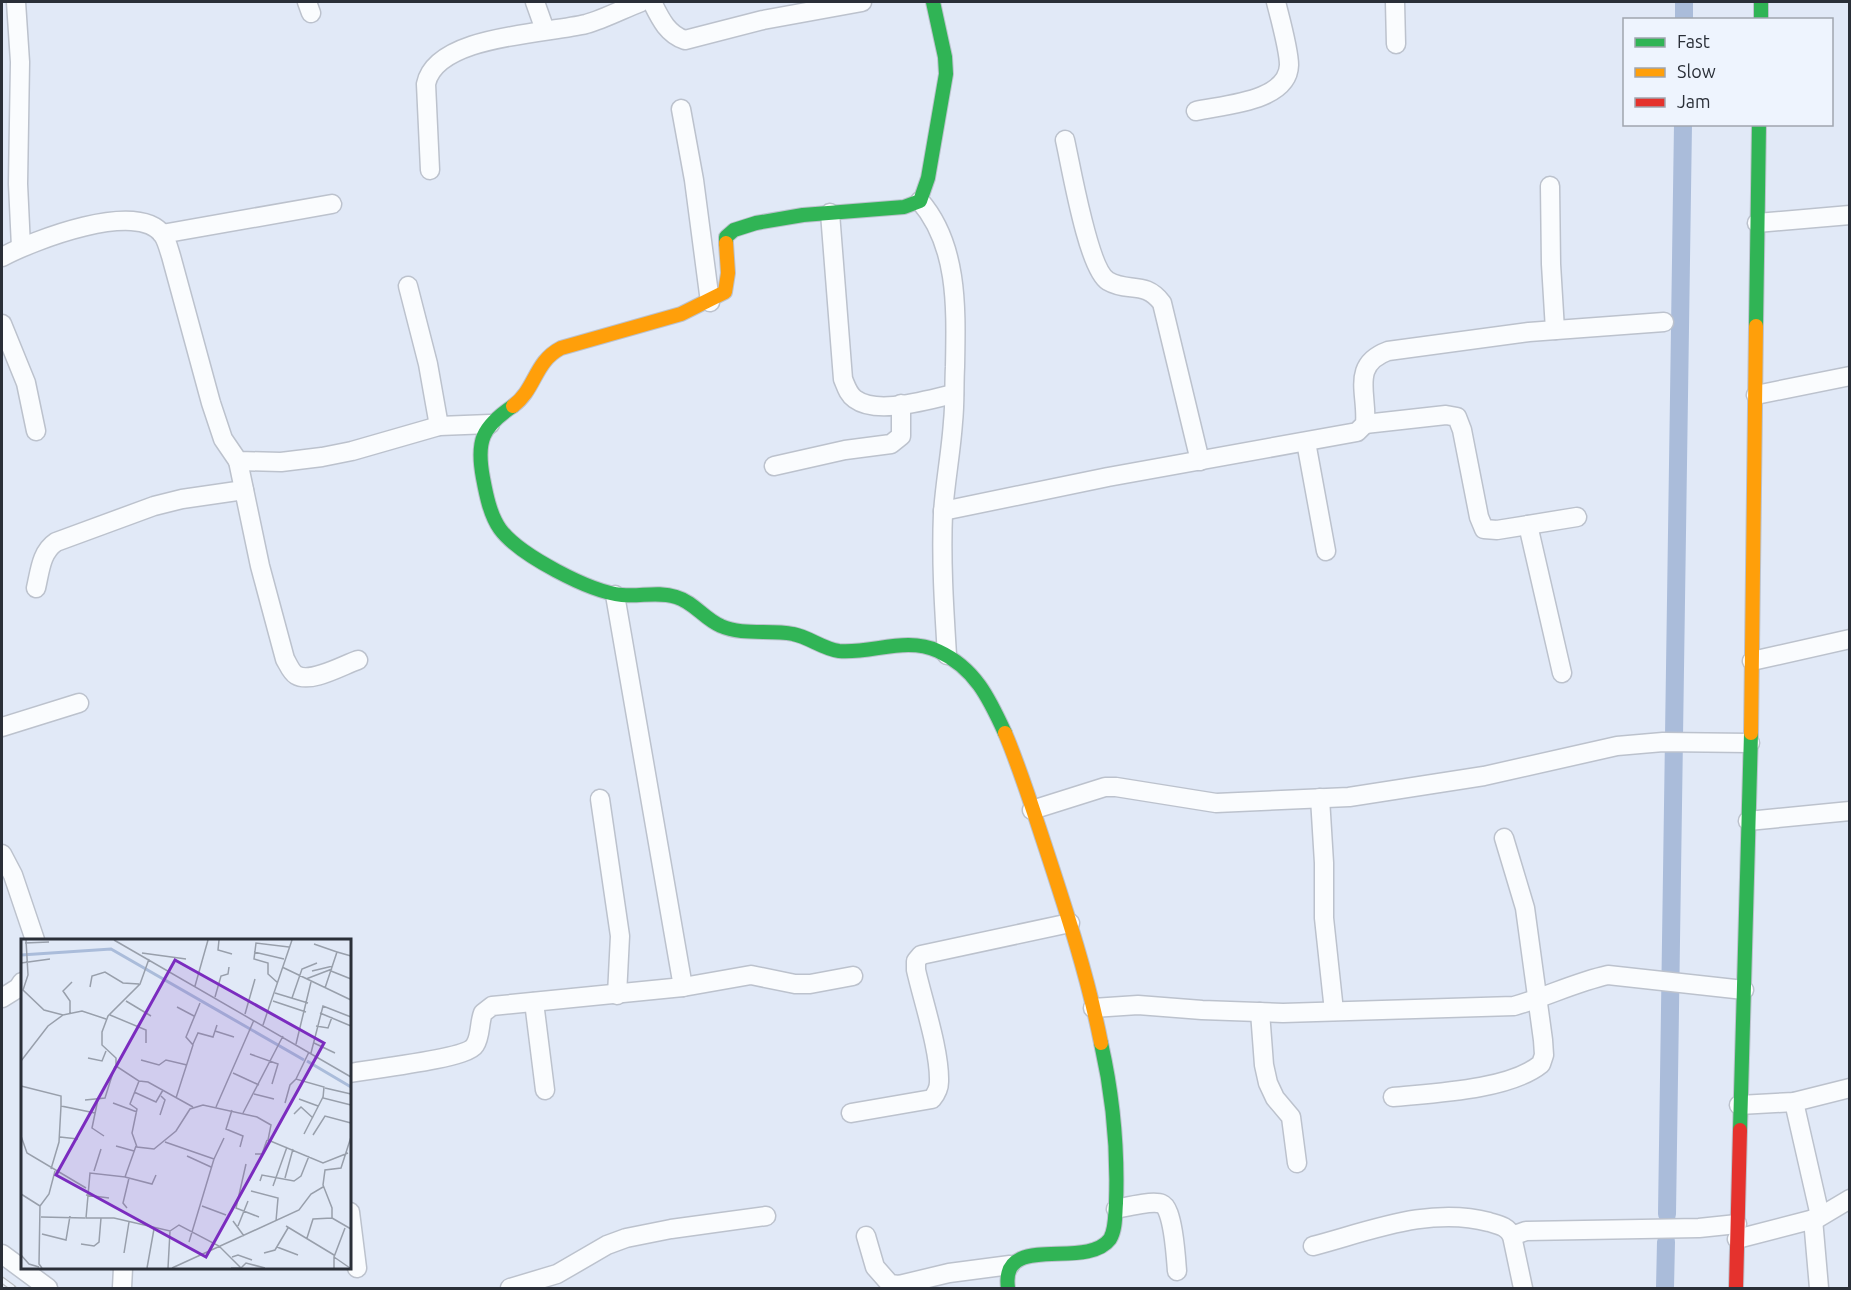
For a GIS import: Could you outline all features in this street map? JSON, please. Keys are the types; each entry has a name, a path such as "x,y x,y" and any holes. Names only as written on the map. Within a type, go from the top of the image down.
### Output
{"street":[{"path":"16,2 20,62 18,184 21,247"},
{"path":"535,2 545,30"},
{"path":"430,170 426,84 428,73 436,65 468,47 545,30 586,24 641,2"},
{"path":"652,2 662,22 677,37 685,40 763,20 862,2"},
{"path":"866,1236 875,1267 890,1284 899,1285 949,1273 1010,1265 1031,1256 1062,1255 1098,1249 1106,1244 1113,1235 1116,1209 1114,1114 1093,1008 1070,923 1012,747 992,706 978,681 947,655 925,645 839,651 797,634 726,629 707,619 691,603 678,597 662,593 637,596 615,595 585,583 523,551 502,533 492,514 479,454 482,434 490,424 514,407 523,397 534,380 541,362 553,351 571,344 679,316 710,302 725,292 728,273 726,237 734,230 767,221 904,207 920,201 925,192 934,134 945,91 945,50 933,2"},
{"path":"1196,111 1261,98 1284,79 1289,64 1276,2"},
{"path":"1395,2 1396,44"},
{"path":"1761,2 1761,18"},
{"path":"681,109 694,180 710,302"},
{"path":"1736,1288 1739,1105 1735,990 1748,821 1759,126"},
{"path":"1065,140 1085,230 1104,278 1110,283 1148,289 1156,294 1162,303 1200,461"},
{"path":"1550,186 1555,330"},
{"path":"920,201 933,215 952,269 955,338 954,421 943,511 942,568 947,655"},
{"path":"162,234 332,204"},
{"path":"830,213 843,379 847,390 864,404 886,407 954,394"},
{"path":"1758,224 1850,215"},
{"path":"2,257 21,247 47,238 109,221 133,220 150,225 162,234 175,268 211,403 223,439 238,461 260,566 285,659 297,675 314,677 358,660"},
{"path":"408,286 429,364 440,426"},
{"path":"1365,424 1363,375 1370,360 1379,354 1555,330 1664,322"},
{"path":"2,324 26,383 36,431"},
{"path":"1756,395 1850,376"},
{"path":"774,466 845,450 891,444 901,436 901,404"},
{"path":"943,511 1108,477 1357,432 1365,424 1446,415 1457,417 1462,430 1479,517 1484,529 1497,530 1577,517"},
{"path":"238,461 281,462 322,457 352,451 440,426 490,424"},
{"path":"1306,442 1326,551"},
{"path":"36,588 44,555 48,548 56,542 154,506 182,499 244,490"},
{"path":"1528,525 1562,673"},
{"path":"615,595 683,987"},
{"path":"1752,661 1850,639"},
{"path":"2,727 79,702"},
{"path":"1032,810 1105,787 1216,803 1349,797 1484,776 1617,746 1663,742 1750,743"},
{"path":"1320,798 1324,863 1324,918 1334,1011"},
{"path":"600,799 620,936 617,996"},
{"path":"1748,821 1850,812"},
{"path":"1393,1097 1475,1089 1535,1070 1541,1064 1544,1055 1525,908 1504,838"},
{"path":"2,854 14,874 35,939"},
{"path":"851,1113 932,1099 936,1093 939,1082 935,1053 916,970 916,961 921,955 1070,923"},
{"path":"351,1072 460,1054 470,1050 476,1045 483,1013 492,1006 617,996 750,975 795,984 810,984 854,976"},
{"path":"1093,1008 1138,1005 1260,1012 1514,1006 1537,1000 1590,979 1608,975 1735,990"},
{"path":"2,998 21,984"},
{"path":"534,1002 545,1090"},
{"path":"1260,1012 1264,1065 1268,1083 1275,1098 1291,1117 1297,1163"},
{"path":"1739,1105 1794,1102 1850,1088"},
{"path":"1794,1102 1817,1217 1819,1288"},
{"path":"1512,1236 1526,1231 1699,1228 1737,1231 1817,1217 1850,1199"},
{"path":"1116,1209 1154,1203 1166,1206 1171,1219 1177,1271"},
{"path":"510,1288 557,1274 606,1245 626,1238 671,1229 766,1216"},
{"path":"1313,1246 1427,1217 1450,1216 1478,1219 1509,1229 1523,1288"},
{"path":"351,1220 357,1268"},
{"path":"2,1254 21,1268"},
{"path":"1008,1288 1007,1272 1010,1265"},
{"path":"22,1269 48,1288"},
{"path":"122,1288 123,1269"}],"waterway":[{"path":"1684,2 1684,18"},
{"path":"1667,1214 1683,126"},
{"path":"1665,1288 1666,1242"}],"railway":[{"path":"2,1280 13,1288"}],"traffic: fast":[{"path":"726,243 726,237 734,230 756,223 803,215 904,207 920,201 928,178 946,74 945,57 933,2"},
{"path":"1761,2 1761,18"},
{"path":"1756,326 1759,126"},
{"path":"513,406 494,421 484,436 480,454 483,478 491,511 500,529 509,539 539,561 574,580 608,592 622,595 662,594 682,599 715,623 729,629 793,634 839,651 901,645 914,645 938,651 951,658 971,675 987,696 1005,733"},
{"path":"1740,1130 1751,733"},
{"path":"1008,1288 1009,1271 1017,1261 1030,1256 1083,1252 1098,1248 1112,1235 1116,1203 1115,1143 1112,1103 1101,1043"}],"traffic: slow":[{"path":"513,406 526,392 545,361 561,348 681,314 725,292 728,273 726,243"},
{"path":"1751,733 1756,326"},
{"path":"1005,733 1027,791 1069,921 1101,1043"}],"traffic: jam":[{"path":"1736,1288 1740,1130"}]}
